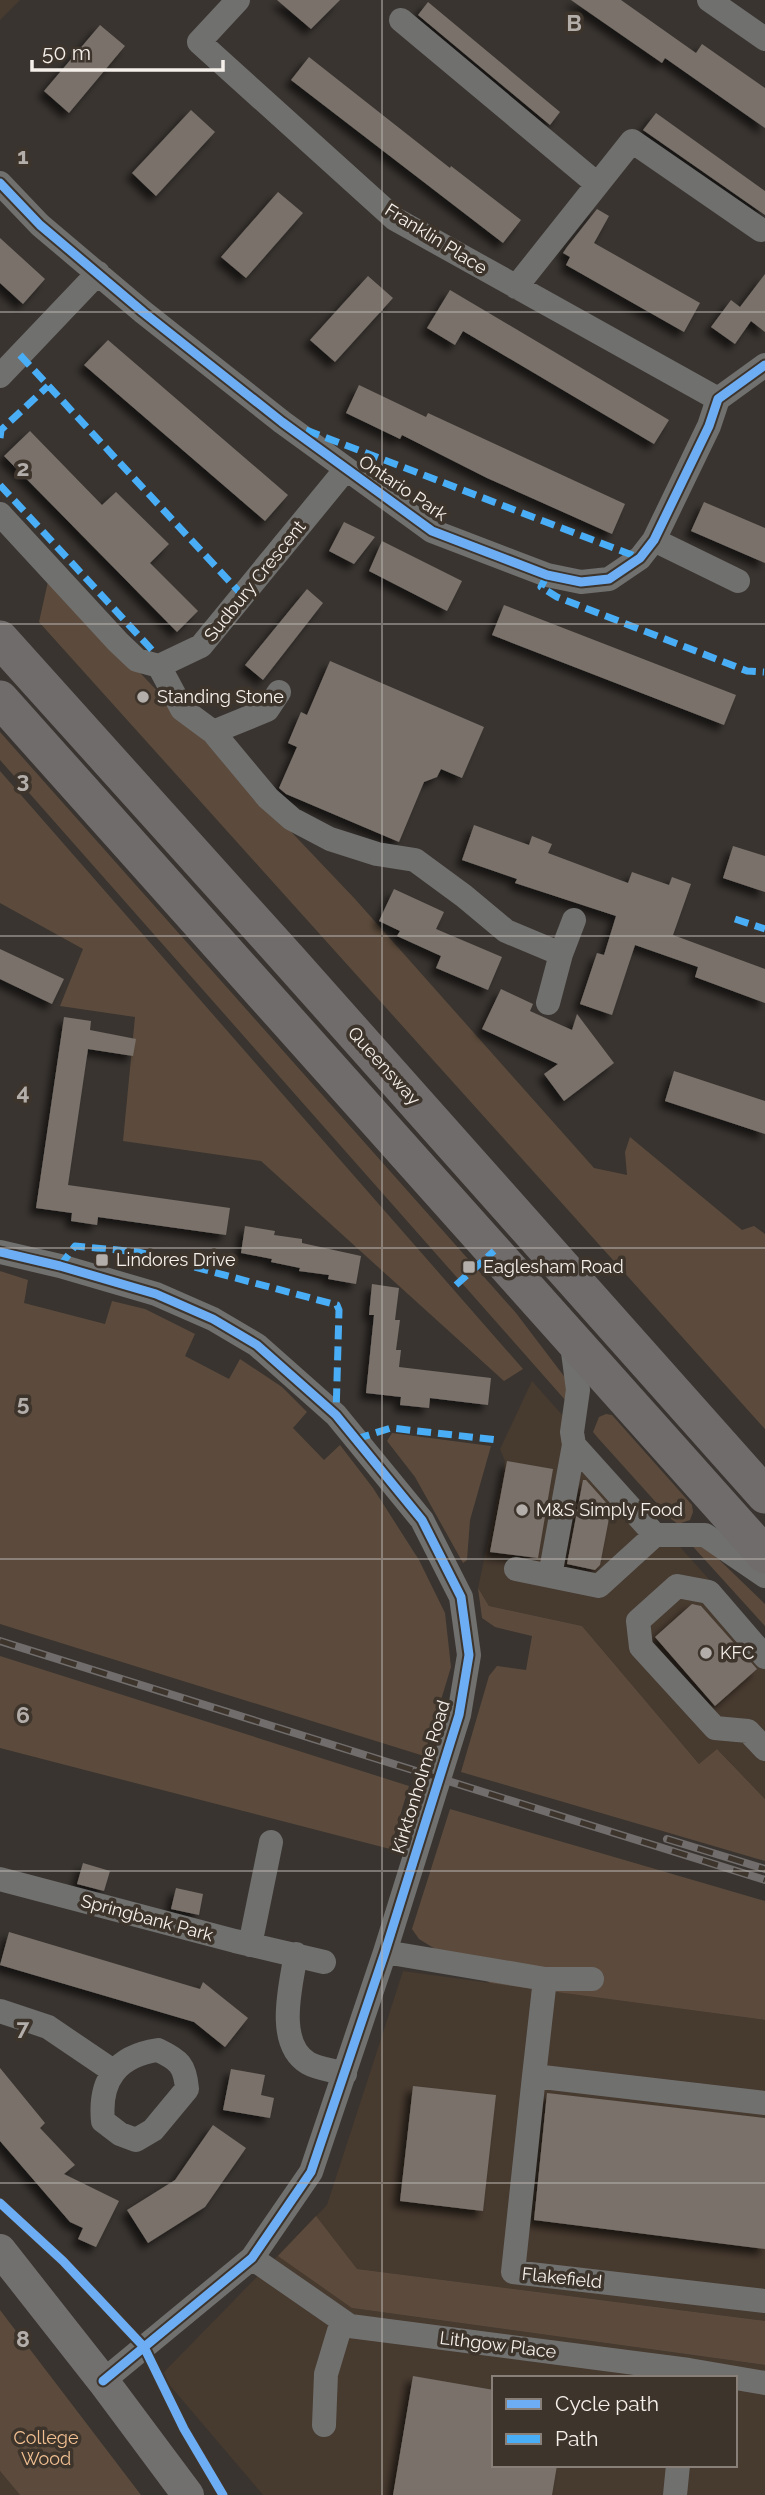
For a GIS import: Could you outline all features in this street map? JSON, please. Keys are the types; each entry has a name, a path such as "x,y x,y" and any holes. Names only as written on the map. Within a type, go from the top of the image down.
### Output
{"highway":[{"name":"Queensway","path":"0,639 765,1495"},
{"path":"0,699 765,1555"}],"main road":[{"path":"0,2250 188,2495"}],"street":[{"name":"Franklin Place","path":"237,0 199,42 395,219 718,400"},
{"path":"709,0 765,39"},
{"path":"401,20 597,184"},
{"path":"516,288 632,141 761,230"},
{"name":"Ontario Park","path":"0,183 40,225 143,312 282,422 432,531 547,575 581,582 609,579 640,558 654,540 709,426 718,400"},
{"path":"0,376 98,273"},
{"path":"718,400 765,365"},
{"name":"Sudbury Crescent","path":"159,666 201,646 346,469"},
{"path":"0,514 118,642 137,660 159,666 182,709 214,732 268,798 292,819 330,839 377,853 415,860 506,931 561,954"},
{"path":"654,540 738,581"},
{"path":"214,732 267,710 279,692"},
{"path":"548,1003 561,954 574,920"},
{"name":"Kirktonholme Road","path":"0,1252 156,1294 213,1319 257,1345 336,1415 422,1520 461,1597 469,1655 459,1715 385,1952 311,2172 252,2258 103,2381"},
{"path":"550,1576 574,1445 572,1432 578,1390 571,1337"},
{"path":"574,1445 655,1535"},
{"path":"516,1569 599,1586 655,1535 705,1535 765,1576"},
{"path":"765,1657 709,1592 677,1586 638,1621 641,1647 715,1728 748,1731 765,1749"},
{"path":"250,1945 271,1842"},
{"name":"Springbank Park","path":"0,1879 324,1962"},
{"path":"385,1952 545,1979 592,1979"},
{"path":"296,1954 288,2009 289,2032 294,2047 308,2063 345,2074"},
{"name":"Flakefield","path":"545,1979 513,2272 765,2301"},
{"path":"0,2011 48,2027 113,2071"},
{"path":"534,2076 765,2103"},
{"name":"Lithgow Place","path":"252,2258 350,2326 688,2374"},
{"path":"324,2425 327,2374 342,2320"},
{"name":"Lithgow Place","path":"737,2380 765,2383"},
{"path":"675,2495 678,2467"}],"shaded area":[{"path":"0,0 20,0 0,20"},
{"path":"532,1381 765,1642 765,1799 717,1749 699,1764 582,1626 489,1606 478,1588 505,1461 500,1449"},
{"path":"403,1971 765,2020 765,2321 357,2269 352,2308 765,2365 765,2495 263,2495 161,2375 327,2205"},
{"path":"0,2471 20,2495 0,2495"}],"green space":[{"path":"49,577 355,899 594,1168 627,1175 625,1152 630,1137 742,1230 754,1226 765,1234 765,1429 39,622"},
{"path":"0,732 516,1313 573,1388 566,1401 0,760"},
{"path":"0,771 523,1369 504,1381 261,1161 123,1141 135,1017 60,1006 83,949 0,903"},
{"path":"0,1271 28,1280 24,1303 105,1324 112,1301 145,1309 195,1334 185,1356 229,1379 240,1359 282,1387 307,1412 293,1428 324,1460 340,1445 373,1488 419,1560 445,1613 451,1667 424,1756 0,1624"},
{"path":"612,1415 692,1505 690,1520 678,1524 671,1519 593,1432 599,1417"},
{"path":"392,1433 491,1446 470,1520 467,1560 463,1563 415,1477 387,1441"},
{"path":"687,1540 705,1546 765,1604 765,1626"},
{"path":"478,1588 489,1606 582,1626 699,1764 717,1749 765,1799 765,1861 461,1772 489,1676 497,1666 526,1670 532,1636 495,1627 482,1618"},
{"path":"0,1656 409,1786 390,1849 0,1748"},
{"path":"450,1809 765,1901 765,2020 490,1983 419,1939 412,1929"},
{"path":"316,2216 357,2269 765,2321 765,2365 352,2308 278,2256"},
{"name":"College Wood","path":"0,2310 141,2495 20,2495 0,2471"}],"building":[{"path":"277,0 340,0 311,29"},
{"path":"571,0 621,0 696,53 702,44 765,88 765,128 665,58 662,63"},
{"path":"428,2 560,112 550,125 418,15"},
{"path":"100,25 125,46 69,113 44,91"},
{"path":"309,57 521,220 503,243 291,80"},
{"path":"191,110 215,132 156,196 132,173"},
{"path":"656,113 765,191 765,215 643,130"},
{"path":"278,192 303,213 246,278 221,257"},
{"path":"597,209 609,216 594,243 700,303 684,332 566,265 570,257 563,253"},
{"path":"0,238 45,279 23,304 0,283"},
{"path":"765,274 765,332 751,321 735,344 711,327 731,300 740,307"},
{"path":"368,276 393,298 335,362 310,340"},
{"path":"450,290 669,420 654,444 463,331 455,345 427,328"},
{"path":"108,340 288,495 265,521 84,365"},
{"path":"359,385 426,417 428,413 625,504 612,534 487,478 402,435 400,439 346,413"},
{"path":"30,431 102,505 116,492 169,544 150,563 198,611 177,632 4,456"},
{"path":"704,502 765,528 765,563 691,531"},
{"path":"344,522 375,537 354,564 329,551"},
{"path":"382,541 462,581 447,611 369,571"},
{"path":"307,589 323,603 263,680 245,665"},
{"path":"504,605 736,695 724,725 492,635"},
{"path":"330,661 484,727 462,778 441,769 437,777 424,782 399,842 286,794 279,788 297,747 288,743 301,712 307,715"},
{"path":"474,825 529,845 532,836 552,844 548,853 628,883 632,872 669,885 672,877 691,884 673,935 765,969 765,1003 695,977 698,967 635,945 612,1015 580,1004 597,953 604,955 616,916 515,883 517,879 462,860"},
{"path":"733,846 765,856 765,892 723,878"},
{"path":"394,889 444,912 436,929 502,957 488,990 436,968 441,956 397,936 400,931 379,921"},
{"path":"0,949 64,979 52,1004 0,979"},
{"path":"501,989 533,1004 530,1011 572,1030 577,1014 614,1063 564,1101 544,1074 558,1064 482,1029"},
{"path":"64,1017 91,1021 90,1030 136,1039 133,1056 88,1049 68,1185 230,1208 226,1235 98,1217 97,1225 71,1221 72,1213 36,1208"},
{"path":"674,1071 765,1101 765,1134 665,1101"},
{"path":"245,1226 275,1231 274,1235 302,1239 302,1243 361,1256 356,1284 328,1279 329,1275 299,1271 300,1268 271,1262 272,1259 241,1253"},
{"path":"372,1284 399,1288 395,1320 400,1320 396,1350 401,1350 399,1367 491,1378 488,1405 430,1398 429,1408 400,1405 401,1397 366,1393 374,1315 369,1315"},
{"name":"M&S Simply Food","path":"507,1461 553,1469 538,1558 490,1552"},
{"path":"583,1480 586,1480 611,1508 600,1565 595,1570 567,1564"},
{"name":"KFC","path":"692,1604 701,1606 757,1669 715,1706 655,1637"},
{"path":"83,1863 110,1871 104,1891 77,1884"},
{"path":"176,1888 203,1894 199,1915 171,1909"},
{"path":"9,1932 200,1989 203,1982 248,2018 225,2047 194,2022 0,1965"},
{"path":"0,2068 45,2123 40,2128 75,2165 64,2174 119,2201 96,2247 78,2239 83,2228 70,2222 0,2141"},
{"path":"231,2069 265,2075 261,2095 274,2098 270,2118 223,2110"},
{"path":"413,2086 496,2095 483,2211 400,2201"},
{"path":"547,2093 765,2118 765,2249 534,2220"},
{"path":"213,2125 246,2148 205,2207 148,2243 127,2210 175,2180"},
{"path":"413,2376 492,2390 492,2467 557,2467 552,2495 393,2495"}],"railway":[{"path":"0,1641 765,1880"},
{"path":"667,1839 765,1869"}],"marked path":[{"path":"20,355 243,596"},
{"path":"0,438 1,430 48,386"},
{"path":"306,430 640,558"},
{"path":"0,485 152,650"},
{"path":"547,575 541,587 557,597 747,671 764,672"},
{"path":"735,919 765,929"},
{"path":"60,1266 75,1246 138,1252 337,1305 336,1415"},
{"path":"456,1285 494,1251"},
{"path":"356,1439 391,1428 498,1440"}],"cycle path":[{"path":"0,183 40,225 143,312 282,422 432,531 547,575 581,582 609,579 640,558 654,540 709,426 718,399 765,365"},
{"path":"0,1252 156,1294 213,1319 257,1345 336,1415 422,1520 461,1597 469,1655 459,1715 385,1952 311,2172 252,2258 103,2381"},
{"path":"0,2203 63,2261 144,2347 184,2429 223,2495"}],"place":[{"name":"Standing Stone","path":"143,697"},
{"name":"Lindores Drive","path":"102,1260"},
{"name":"Eaglesham Road","path":"469,1267"},
{"name":"M&S Simply Food","path":"522,1510"},
{"name":"KFC","path":"706,1653"}]}
